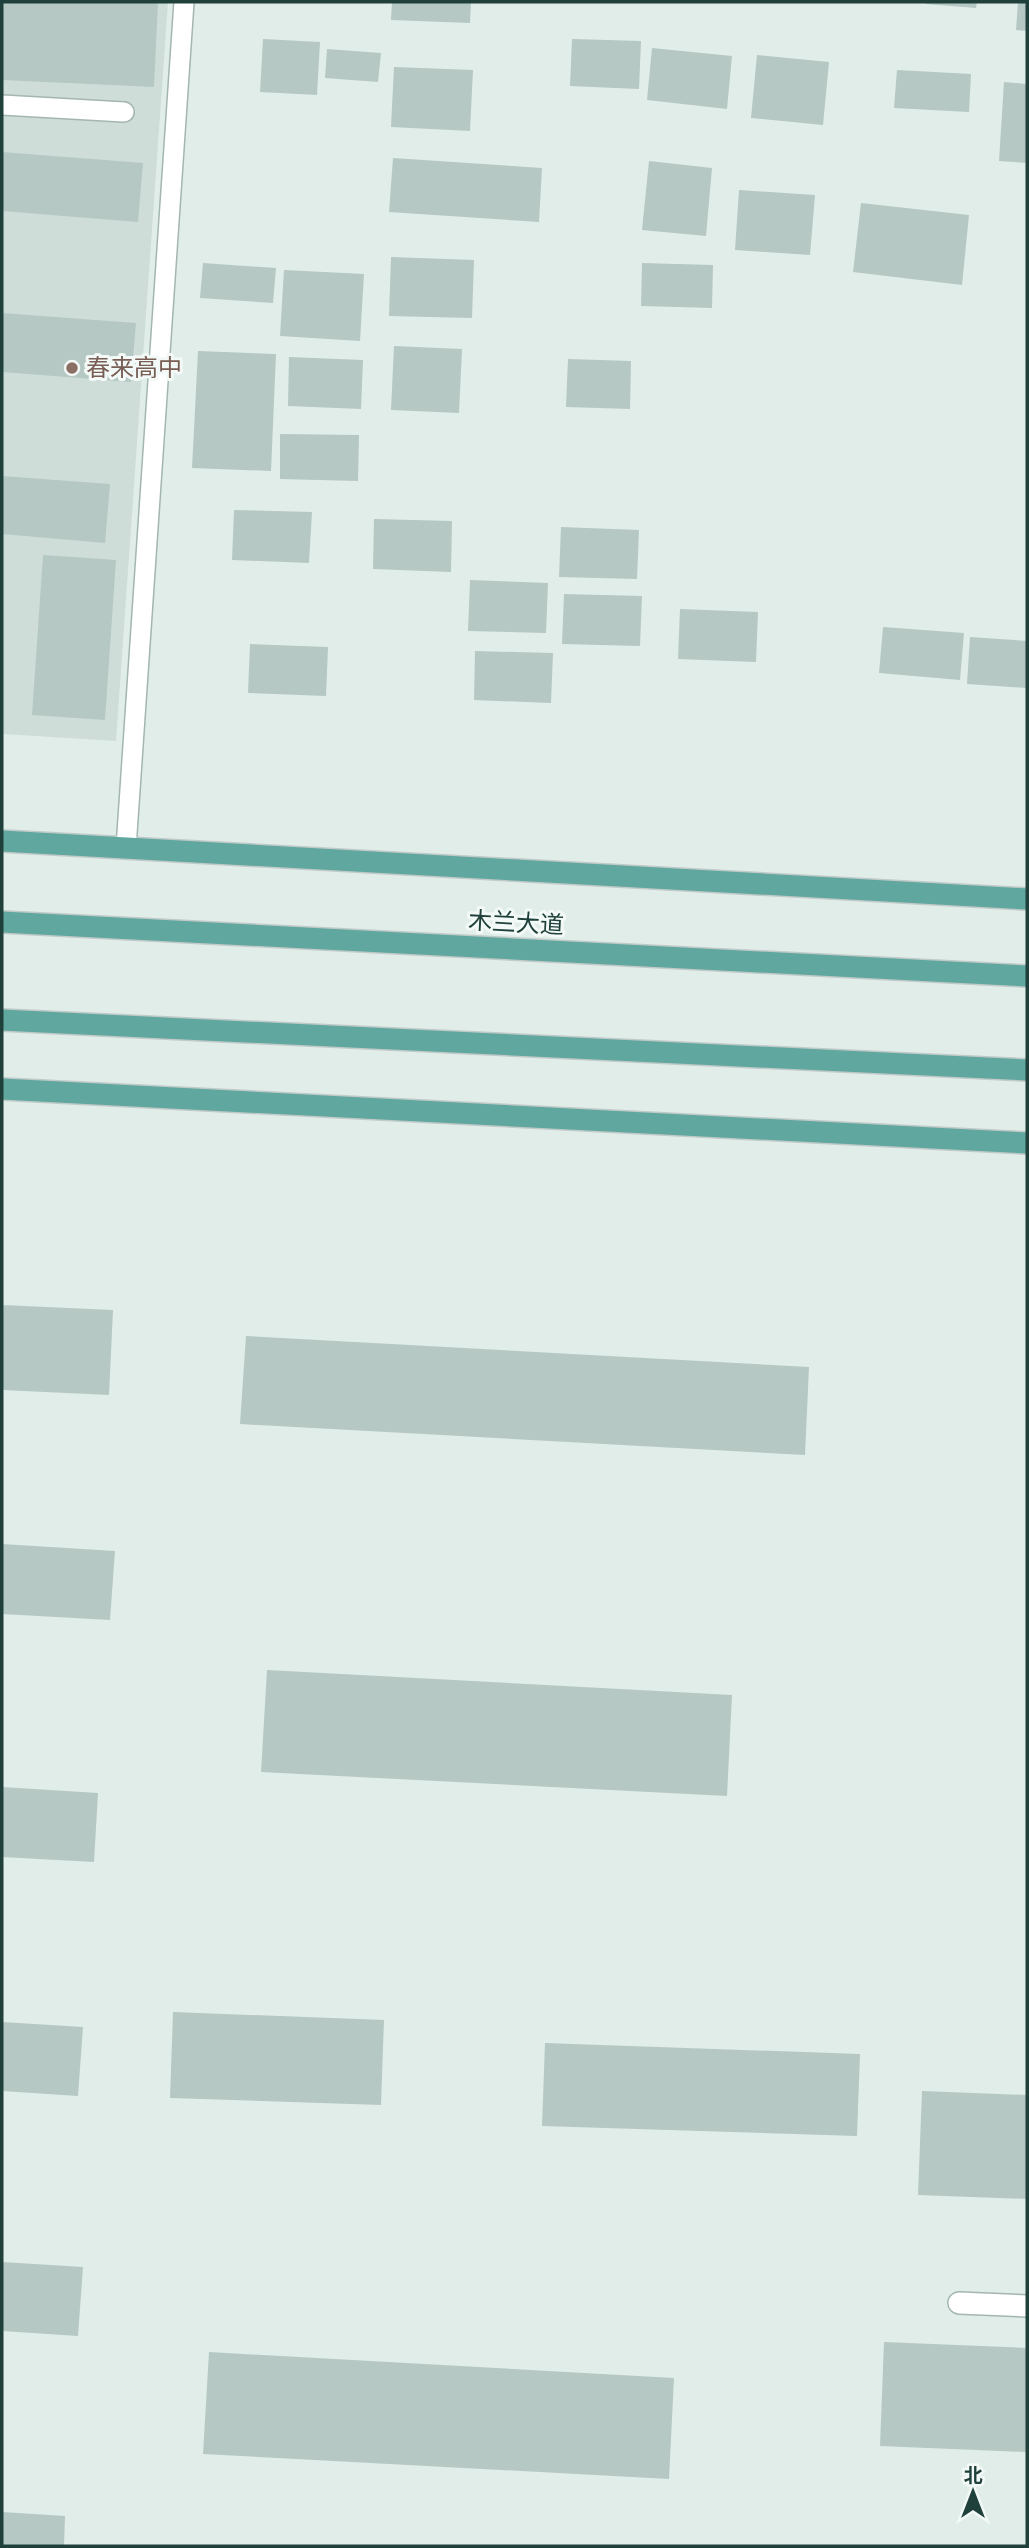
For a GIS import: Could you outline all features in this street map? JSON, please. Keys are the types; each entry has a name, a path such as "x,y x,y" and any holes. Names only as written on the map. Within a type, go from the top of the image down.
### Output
{"main road":[{"path":"2,841 1027,899"},
{"name":"木兰大道","path":"2,922 1027,976"},
{"path":"2,1020 1027,1070"},
{"path":"2,1089 1027,1143"}],"street":[{"path":"959,2303 1027,2306"}],"lane":[{"path":"126,848 184,2"},
{"path":"2,105 124,112"}],"shaded area":[{"name":"春来高中","path":"2,2 168,2 116,741 2,734"}],"building":[{"path":"2,2 158,2 154,87 2,80"},
{"path":"392,2 471,2 470,23 391,20"},
{"path":"926,2 977,2 976,8"},
{"path":"1018,2 1027,3 1027,31 1016,30"},
{"path":"263,39 320,42 317,95 260,92"},
{"path":"572,39 641,41 639,89 570,86"},
{"path":"652,48 732,56 727,109 647,100"},
{"path":"327,49 381,53 378,82 325,78"},
{"path":"757,55 829,62 823,125 751,118"},
{"path":"394,67 473,70 470,131 391,127"},
{"path":"897,70 971,74 969,112 894,108"},
{"path":"1004,82 1027,84 1027,163 999,161"},
{"path":"2,152 143,163 138,222 2,211"},
{"path":"393,158 542,168 539,222 389,212"},
{"path":"649,161 712,168 706,236 642,230"},
{"path":"739,190 815,195 810,255 735,250"},
{"path":"861,203 969,215 962,285 853,272"},
{"path":"391,257 474,260 472,318 389,316"},
{"path":"203,263 276,268 273,303 200,298"},
{"path":"642,263 713,265 712,308 641,306"},
{"path":"284,270 364,274 360,341 280,336"},
{"path":"2,313 136,323 131,382 2,372"},
{"path":"394,346 462,349 459,413 391,410"},
{"path":"198,351 276,354 271,471 192,468"},
{"path":"289,357 363,360 361,409 288,406"},
{"path":"568,359 631,361 630,409 566,407"},
{"path":"280,434 359,435 358,481 280,479"},
{"path":"2,476 110,484 105,543 2,534"},
{"path":"234,510 312,512 309,563 232,560"},
{"path":"374,519 452,521 451,572 373,569"},
{"path":"561,527 639,530 637,579 559,577"},
{"path":"43,555 116,560 105,720 32,715"},
{"path":"470,580 548,583 546,633 468,631"},
{"path":"564,594 642,596 640,646 562,644"},
{"path":"680,609 758,612 756,662 678,659"},
{"path":"883,627 964,633 960,680 879,673"},
{"path":"970,637 1027,641 1027,688 967,684"},
{"path":"250,644 328,647 326,696 248,693"},
{"path":"475,651 553,653 551,703 474,700"},
{"path":"2,1305 113,1310 109,1395 2,1390"},
{"path":"246,1336 809,1367 805,1455 240,1424"},
{"path":"2,1544 115,1551 110,1620 2,1614"},
{"path":"267,1670 732,1695 727,1796 261,1772"},
{"path":"2,1787 98,1793 94,1862 2,1857"},
{"path":"173,2012 384,2020 381,2105 170,2098"},
{"path":"2,2022 83,2027 78,2096 2,2091"},
{"path":"545,2043 860,2054 857,2136 542,2126"},
{"path":"922,2091 1027,2095 1027,2199 918,2195"},
{"path":"2,2262 83,2267 78,2336 2,2331"},
{"path":"884,2342 1027,2348 1027,2452 880,2446"},
{"path":"209,2352 674,2378 669,2479 203,2454"},
{"path":"2,2512 65,2516 64,2546 2,2546"}],"place":[{"name":"春来高中","path":"72,368"}]}
